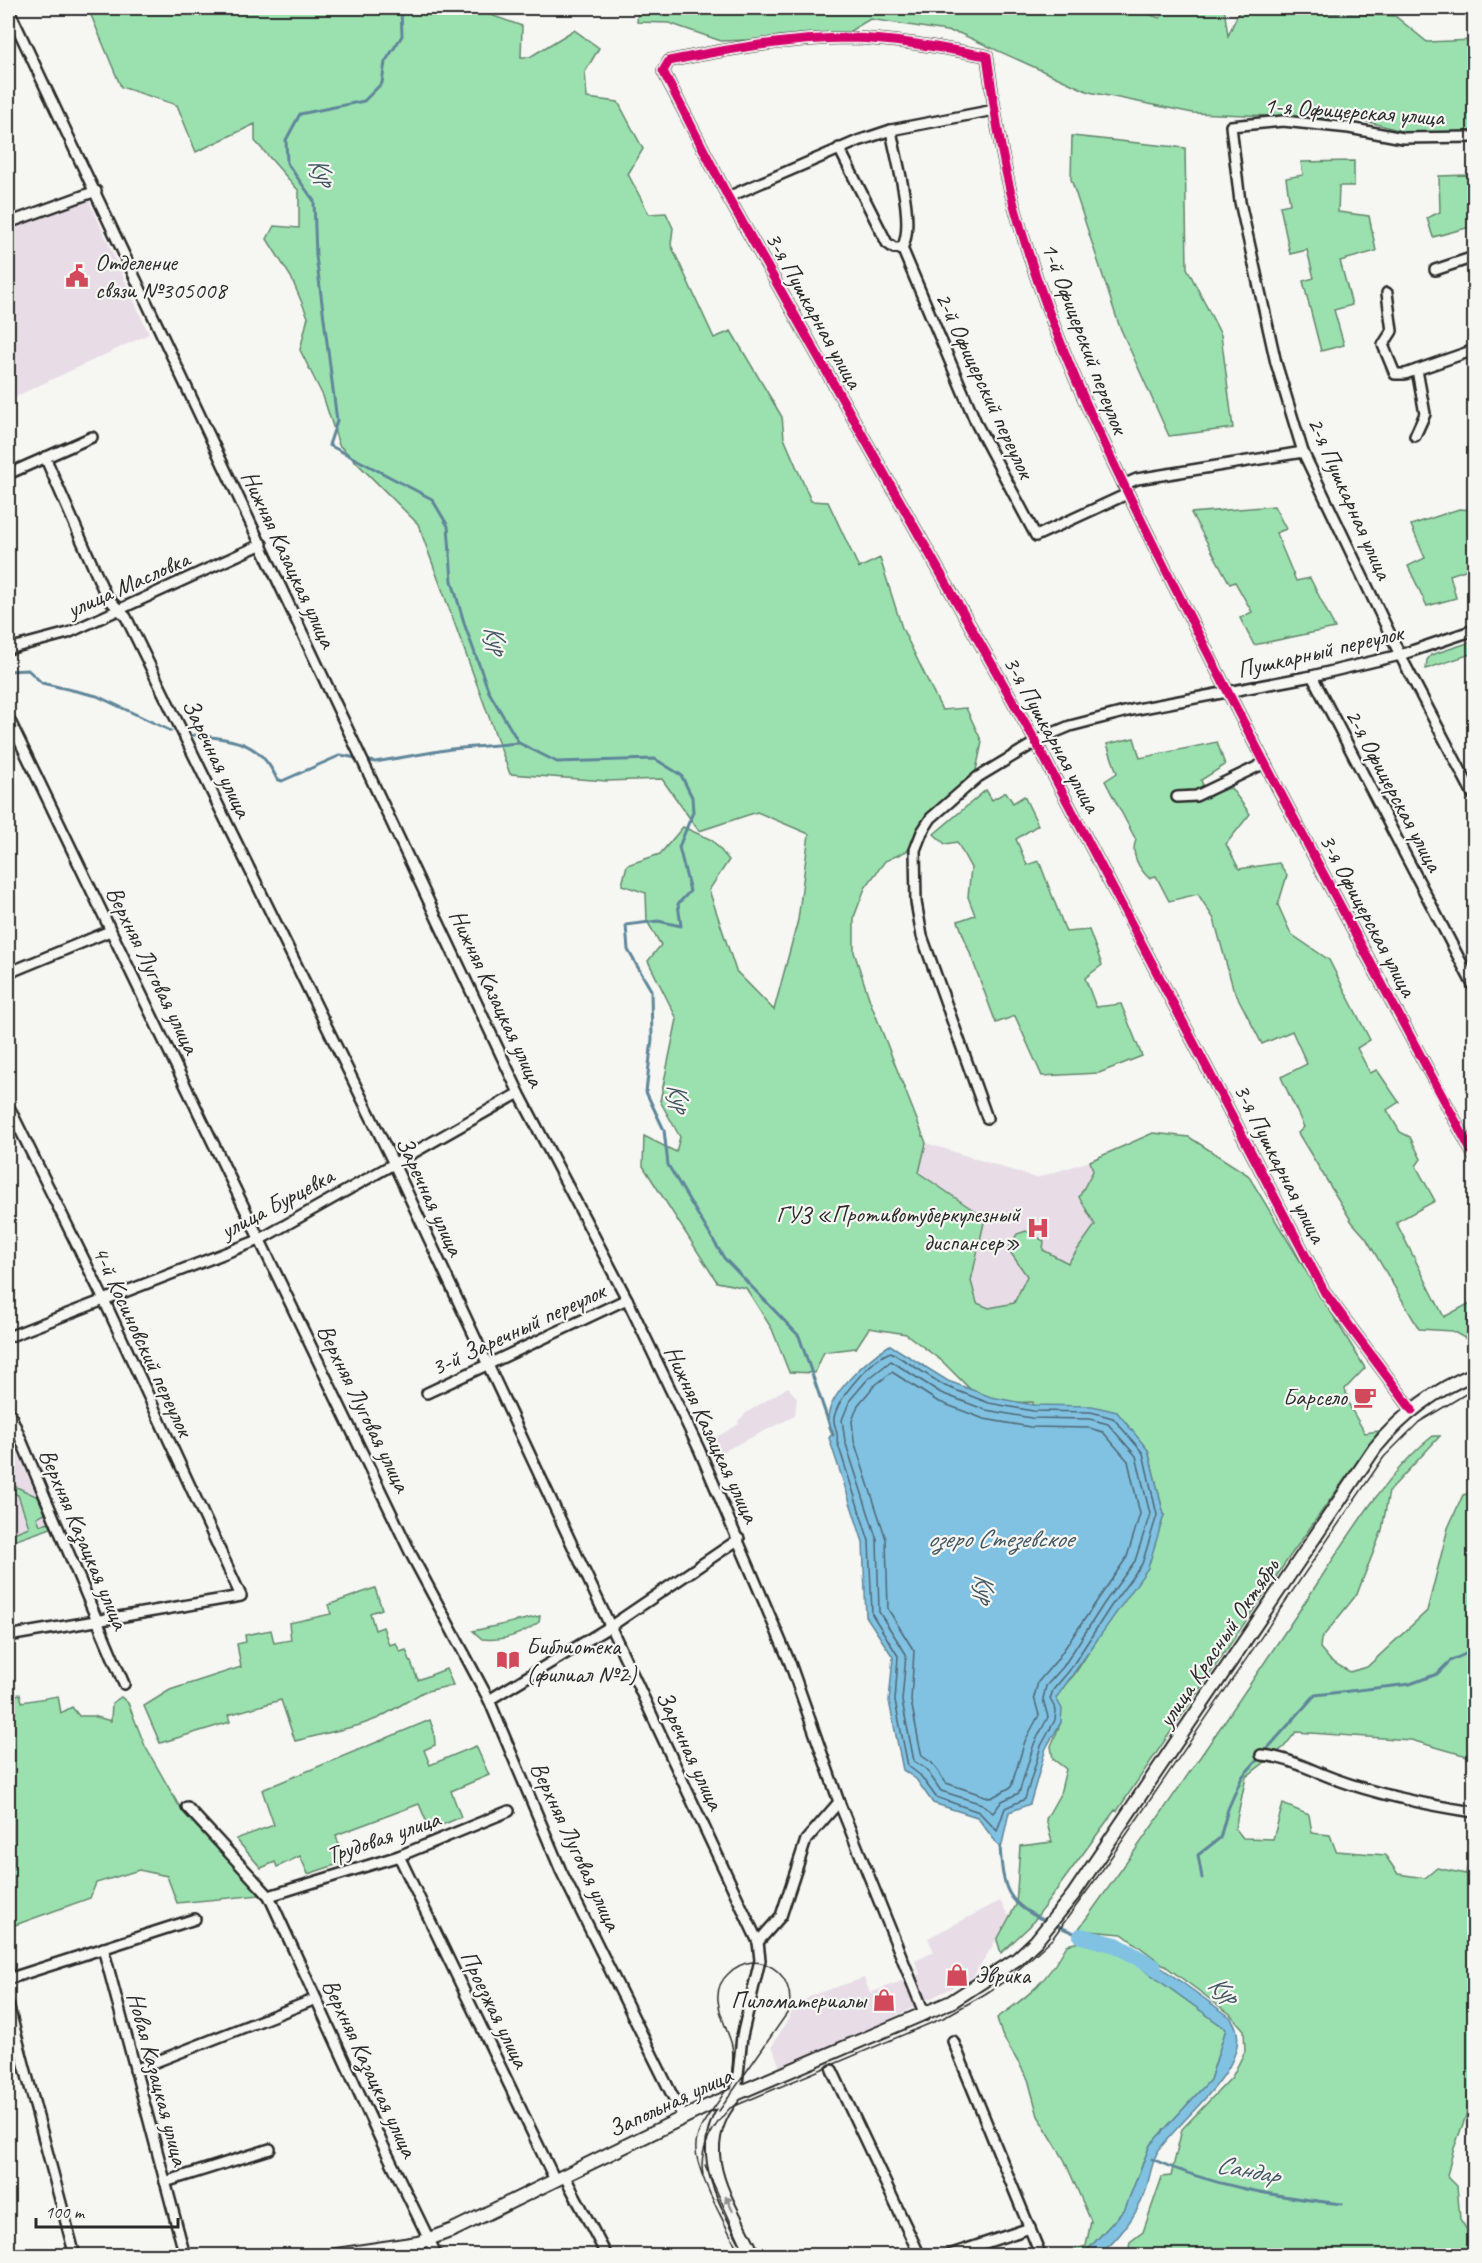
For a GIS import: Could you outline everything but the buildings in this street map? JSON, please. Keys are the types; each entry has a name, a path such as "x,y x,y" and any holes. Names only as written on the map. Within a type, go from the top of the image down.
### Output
{"main road":[{"name":"улица Красный Октябрь","path":"1017,1959 1036,1941 1073,1895 1385,1435 1412,1410 1438,1391 1474,1374"},
{"name":"Запольная улица","path":"330,2256 429,2239 683,2117 925,2015 970,1992 1017,1959"},
{"path":"736,2094 723,2109 715,2128 711,2159 717,2178 754,2256"}],"street":[{"name":"Нижняя Казацкая улица","path":"8,8 519,1093 627,1299 740,1539 790,1663 839,1802 925,2015"},
{"name":"1-й Офицерский переулок","path":"663,71 669,61 768,44 851,38 931,46 987,56 994,110 1014,204 1053,323 1125,489 1228,692"},
{"name":"3-я Пушкарная улица","path":"663,71 728,197 1037,744 1325,1293 1412,1410"},
{"path":"728,197 839,148 891,130 994,110"},
{"name":"1-я Офицерская улица","path":"1231,126 1283,121 1348,128 1403,138 1474,137"},
{"name":"2-я Пушкарная улица","path":"1231,126 1240,202 1276,363 1303,452 1400,655 1474,796"},
{"path":"891,130 907,220 908,238 902,248"},
{"name":"2-й Офицерский переулок","path":"839,148 887,243 894,248 902,248 977,424 1036,536 1125,489"},
{"path":"8,223 96,191"},
{"path":"1435,270 1474,257"},
{"path":"1387,293 1392,331 1383,345 1393,372 1398,375 1417,370 1474,350"},
{"path":"1415,436 1425,414 1417,370"},
{"path":"8,474 92,438"},
{"path":"1125,489 1137,479 1303,452"},
{"name":"Заречная улица","path":"45,458 106,596 126,617 393,1162 758,1942 760,1960 742,2036 736,2094"},
{"name":"улица Масловка","path":"8,649 68,633 262,544"},
{"name":"Пушкарный переулок","path":"987,1118 928,957 916,902 915,850 922,832 932,818 978,777 1037,744 1046,736 1070,726 1132,710 1312,676 1400,655 1474,630"},
{"name":"2-я Офицерская улица","path":"1312,676 1474,987"},
{"name":"3-я Офицерская улица","path":"1228,692 1474,1156"},
{"name":"Верхняя Луговая улица","path":"8,717 412,1556 489,1700 561,1871 683,2117"},
{"path":"1177,797 1196,796 1265,763"},
{"path":"8,973 110,931"},
{"name":"улица Бурцевка","path":"8,1337 259,1240 393,1162 519,1093"},
{"name":"4-й Косиновский переулок","path":"8,1105 104,1300 241,1596 97,1619"},
{"name":"3-й Заречный переулок","path":"427,1393 627,1299"},
{"name":"Верхняя Казацкая улица","path":"8,1409 124,1684"},
{"path":"489,1700 611,1626 740,1539"},
{"path":"8,1636 97,1619"},
{"path":"1261,1755 1281,1757 1336,1779 1396,1796 1474,1812"},
{"path":"758,1942 781,1916 806,1839 839,1802"},
{"name":"Верхняя Казацкая улица","path":"187,1807 269,1896 437,2256"},
{"name":"Трудовая улица","path":"269,1896 399,1856 509,1811"},
{"name":"Проезжая улица","path":"399,1856 560,2177 608,2256"},
{"path":"8,1979 195,1919"},
{"name":"Новая Казацкая улица","path":"103,1948 185,2256"},
{"path":"135,2070 316,2000"},
{"path":"8,2004 75,2256"},
{"path":"953,2041 1041,2256"},
{"path":"832,2070 920,2256"},
{"path":"165,2182 270,2149"},
{"path":"946,2256 1029,2228"}],"shaded area":[{"path":"88,198 149,334 8,400 8,230"},
{"name":"ГУЗ «Противотуберкулезный диспансер»","path":"926,1143 1036,1178 1090,1161 1093,1171 1079,1197 1095,1224 1068,1263 1043,1250 1008,1249 1027,1276 1014,1303 989,1308 977,1303 971,1281 918,1173"},
{"path":"788,1387 797,1398 795,1416 714,1456 708,1442 739,1424 738,1421 746,1413"},
{"path":"8,1430 51,1528 8,1543"},
{"path":"1000,1901 1010,1918 973,1977 882,2023 780,2067 772,2046 795,2007 812,1995 864,1978 870,1993 920,1974 915,1961 934,1952 928,1938"}],"green space":[{"path":"88,8 471,8 522,26 521,57 530,57 574,30 599,48 585,72 587,98 618,102 643,149 628,174 649,214 666,213 673,228 671,245 714,338 731,331 782,417 784,438 811,501 828,502 859,568 880,558 902,628 942,710 966,708 982,742 974,780 934,808 907,851 885,861 865,888 854,917 854,952 870,1001 926,1143 919,1173 985,1218 971,1281 977,1303 989,1308 1014,1303 1027,1276 1008,1249 1017,1234 1026,1231 1044,1241 1043,1250 1068,1263 1095,1225 1079,1197 1093,1171 1090,1161 1153,1133 1189,1137 1248,1175 1365,1368 1345,1389 1350,1407 1365,1433 1379,1431 1290,1556 1117,1811 1115,1810 1030,1926 1001,1953 997,1940 1016,1905 1020,1846 1052,1842 1046,1819 1060,1794 1066,1769 1053,1759 1051,1746 1061,1722 1056,1698 1058,1692 1074,1675 1116,1610 1147,1568 1164,1515 1148,1450 1033,1405 1033,1402 1005,1403 971,1390 943,1362 906,1334 869,1328 856,1348 824,1352 815,1373 789,1372 772,1329 746,1288 717,1282 643,1166 644,1136 676,1152 680,1137 660,1101 677,1019 648,961 661,945 647,921 646,893 622,885 627,865 660,854 683,827 712,840 729,860 709,890 736,971 774,1010 798,920 809,834 757,812 699,831 662,779 607,781 510,774 418,524 339,445 323,396 300,350 308,317 291,277 267,239 274,226 299,228 299,191 255,141 255,124 196,152 177,105 121,87"},
{"path":"638,8 1129,8 1160,18 1165,8 1224,8 1228,36 1240,9 1395,16 1427,42 1474,40 1474,131 1409,133 1358,119 1193,113 1089,92 959,33 870,19 840,37 721,41 669,23 637,22"},
{"path":"1072,136 1185,148 1187,268 1221,335 1233,428 1169,436 1119,325 1071,179"},
{"path":"1354,161 1354,186 1339,186 1338,212 1369,216 1376,251 1340,261 1352,305 1334,310 1344,345 1321,351 1303,281 1314,278 1307,250 1290,254 1280,206 1290,204 1286,178 1303,175 1301,162"},
{"path":"1468,175 1469,179 1474,179 1474,226 1433,237 1427,218 1440,212 1439,176"},
{"path":"1274,506 1286,529 1276,533 1296,581 1310,578 1335,628 1254,645 1240,618 1252,612 1235,582 1230,584 1191,513"},
{"path":"1459,509 1474,510 1474,567 1450,575 1456,598 1427,606 1408,566 1425,558 1411,525"},
{"path":"1474,641 1474,653 1426,669 1427,660 1431,655"},
{"path":"1134,738 1140,758 1217,742 1225,765 1201,780 1206,794 1231,788 1250,814 1226,844 1239,869 1279,863 1287,875 1278,905 1291,934 1329,960 1370,1040 1357,1048 1370,1073 1377,1070 1399,1102 1387,1110 1400,1132 1410,1137 1421,1159 1416,1166 1435,1201 1396,1222 1444,1317 1474,1301 1474,1339 1470,1341 1452,1331 1419,1329 1366,1238 1352,1222 1298,1133 1304,1127 1281,1077 1307,1064 1292,1031 1262,1044 1233,988 1214,919 1198,894 1169,901 1156,876 1149,878 1139,865 1134,850 1136,840 1105,781 1117,773 1107,744"},
{"path":"986,790 992,800 1006,792 1013,803 1024,796 1038,825 1016,839 1027,865 1039,861 1066,932 1089,930 1102,965 1085,978 1096,1007 1121,1004 1142,1056 1099,1073 1042,1076 1015,1016 996,1023 958,921 975,915 968,897 971,868 957,842 945,844 934,834"},
{"path":"1433,1436 1440,1436 1389,1491 1382,1530 1357,1594 1321,1639 1320,1648 1331,1661 1350,1672 1367,1667 1427,1611 1448,1528 1463,1495 1474,1492 1474,1758 1411,1740 1296,1732 1284,1747 1246,1777 1235,1828 1243,1838 1273,1839 1283,1804 1309,1815 1312,1833 1330,1835 1336,1851 1385,1855 1398,1874 1425,1878 1437,1868 1466,1874 1470,1848 1474,1849 1474,2094 1453,2151 1447,2176 1457,2186 1460,2219 1474,2241 1474,2255 1456,2253 1434,2256 1128,2255 1130,2242 1143,2232 1162,2177 1171,2176 1182,2129 1232,2077 1245,2051 1244,2030 1230,2014 1122,1934 1078,1930 1214,1737 1358,1522 1395,1474"},
{"path":"8,1483 38,1497 45,1513 37,1517 40,1525 49,1522 51,1528 8,1543 8,1535 29,1527 18,1495 8,1490"},
{"path":"375,1588 382,1609 370,1613 375,1630 383,1627 389,1645 396,1643 400,1652 406,1650 418,1680 446,1669 453,1685 423,1692 379,1718 360,1725 295,1741 281,1700 228,1715 230,1722 160,1743 144,1706 170,1690 241,1667 237,1644 246,1642 245,1635 271,1630 274,1643 291,1640 289,1623 331,1614 328,1605"},
{"path":"540,1616 539,1622 533,1627 505,1638 482,1639 473,1631"},
{"path":"20,1694 22,1702 58,1696 61,1713 72,1707 79,1716 93,1716 111,1721 112,1703 121,1697 128,1703 145,1746 178,1804 261,1895 177,1903 167,1876 139,1870 96,1883 90,1898 15,1925 8,1911 8,1697"},
{"path":"430,1720 435,1745 424,1750 430,1765 476,1746 489,1775 451,1791 461,1817 430,1830 419,1804 336,1835 344,1862 308,1874 300,1856 277,1867 275,1862 261,1868 236,1839 274,1825 262,1790"},
{"path":"1079,1942 1115,1951 1132,1961 1226,2029 1210,2080 1150,2145 1125,2209 1083,2255 1057,2255 1086,2246 1091,2221 1064,2159 1038,2116 1028,2079 1002,2035 997,2018 1045,1978 1067,1945"}],"water":[{"name":"озеро Стезевское","path":"890,1345 948,1381 991,1397 1033,1405 1092,1406 1117,1412 1148,1450 1164,1515 1148,1568 1056,1698 1062,1709 1061,1722 1046,1748 1030,1804 1009,1812 1001,1849 977,1817 933,1803 916,1779 903,1770 889,1701 893,1657 866,1616 863,1542 829,1438 832,1434 828,1421 829,1411 841,1389 861,1367"},
{"path":"1141,1953 1230,2017 1237,2034 1236,2052 1227,2070 1213,2089 1157,2153 1145,2193 1126,2227 1099,2255 1083,2255 1125,2209 1150,2145 1210,2080 1226,2029 1132,1961"}],"waterway":[{"name":"Кур","path":"401,8 402,36 385,62 382,83 364,101 300,114 286,140 287,163 314,201 316,256 337,421 329,445 432,499 448,526 452,581 465,626 489,692 519,743 557,762 655,759 681,775 692,797 693,812 679,847 690,891 678,904 681,926 658,921 626,925 628,950 651,990 652,1039 646,1092 664,1130 668,1165 724,1258 799,1336 833,1435"},
{"path":"8,671 28,670 42,683 97,696 171,731"},
{"path":"194,735 221,738 244,744 262,756 277,779 282,781 341,755 375,762 451,749 519,743"},
{"path":"1202,1878 1198,1855 1220,1838 1228,1809 1242,1777 1315,1695 1410,1684 1437,1674 1450,1661 1474,1650"},
{"name":"Кур","path":"1000,1847 1005,1884 1009,1893 1022,1908 1046,1921"},
{"name":"Кур","path":"1053,1924 1081,1936"},
{"name":"Кур","path":"1081,1936 1116,1945 1154,1967"},
{"name":"Сандар","path":"1152,2159 1198,2176 1245,2189 1342,2204"}],"tram line":[{"path":"703,2175 703,2156 708,2138 730,2108 943,2018 1008,1979 1052,1939 1101,1872 1384,1457 1419,1422 1474,1389"},
{"path":"719,2111 788,2012 790,1998 787,1986 773,1968 763,1963 751,1962 739,1966 722,1981 718,1998 719,2007 733,2049 732,2069 726,2090 700,2129 696,2151 702,2175 741,2256"},
{"path":"705,2165 746,2256"}],"cycle path":[{"path":"1412,1410 1325,1293 1037,744 728,197 663,71 669,61 759,45 828,38 902,42 987,56 995,112 1014,205 1052,321 1099,433 1240,715 1474,1156"}],"place":[{"name":"Отделение связи №305008","path":"77,276"},
{"name":"ГУЗ «Противотуберкулезный диспансер»","path":"1038,1228"},
{"name":"Барсело","path":"1365,1397"},
{"name":"Библиотека (филиал №2)","path":"508,1660"},
{"name":"Эврика","path":"957,1975"},
{"name":"Пиломатериалы","path":"884,2000"}]}
